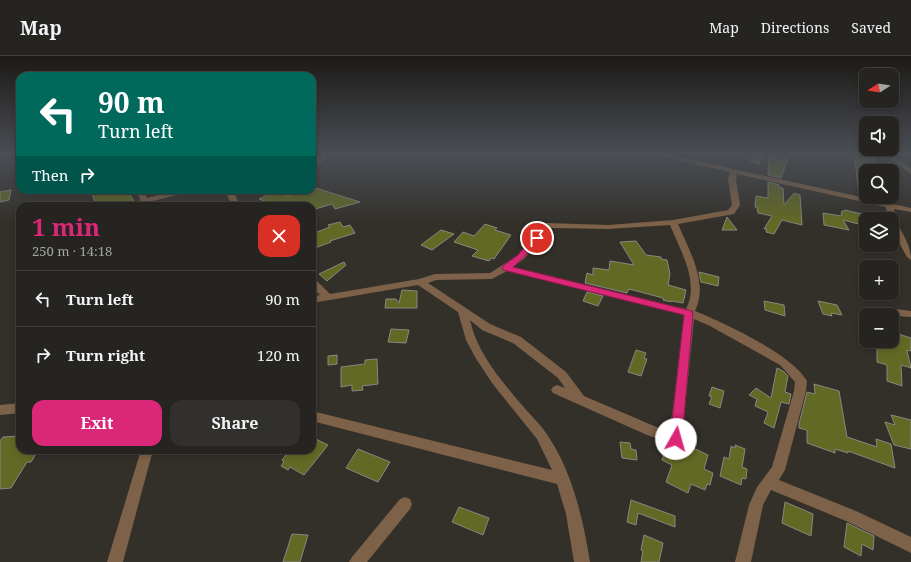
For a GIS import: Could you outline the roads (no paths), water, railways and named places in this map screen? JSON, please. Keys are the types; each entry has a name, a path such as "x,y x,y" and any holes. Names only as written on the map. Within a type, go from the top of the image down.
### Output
{"street":[{"path":"316,299 420,282 435,277 492,276 521,257 544,229 550,225 608,228 673,222 731,212 735,209 736,205 733,177"},
{"path":"759,177 911,210"},
{"path":"149,202 174,194"},
{"path":"890,206 890,214 893,223 911,257"},
{"path":"557,390 651,431 676,439 689,314 695,299 691,266 673,222"},
{"path":"506,268 689,314 714,323 784,362 801,381 800,391 778,470 762,492 756,505 743,562"},
{"path":"420,282 491,330 518,340 562,376 580,399"},
{"path":"316,285 328,297"},
{"path":"463,311 469,336 484,362 542,437 562,479 578,532 582,562"},
{"path":"899,312 911,314"},
{"path":"0,410 16,408"},
{"path":"316,417 562,479"},
{"path":"115,562 147,454"},
{"path":"769,483 851,516 911,544"},
{"path":"357,562 405,504"}]}
